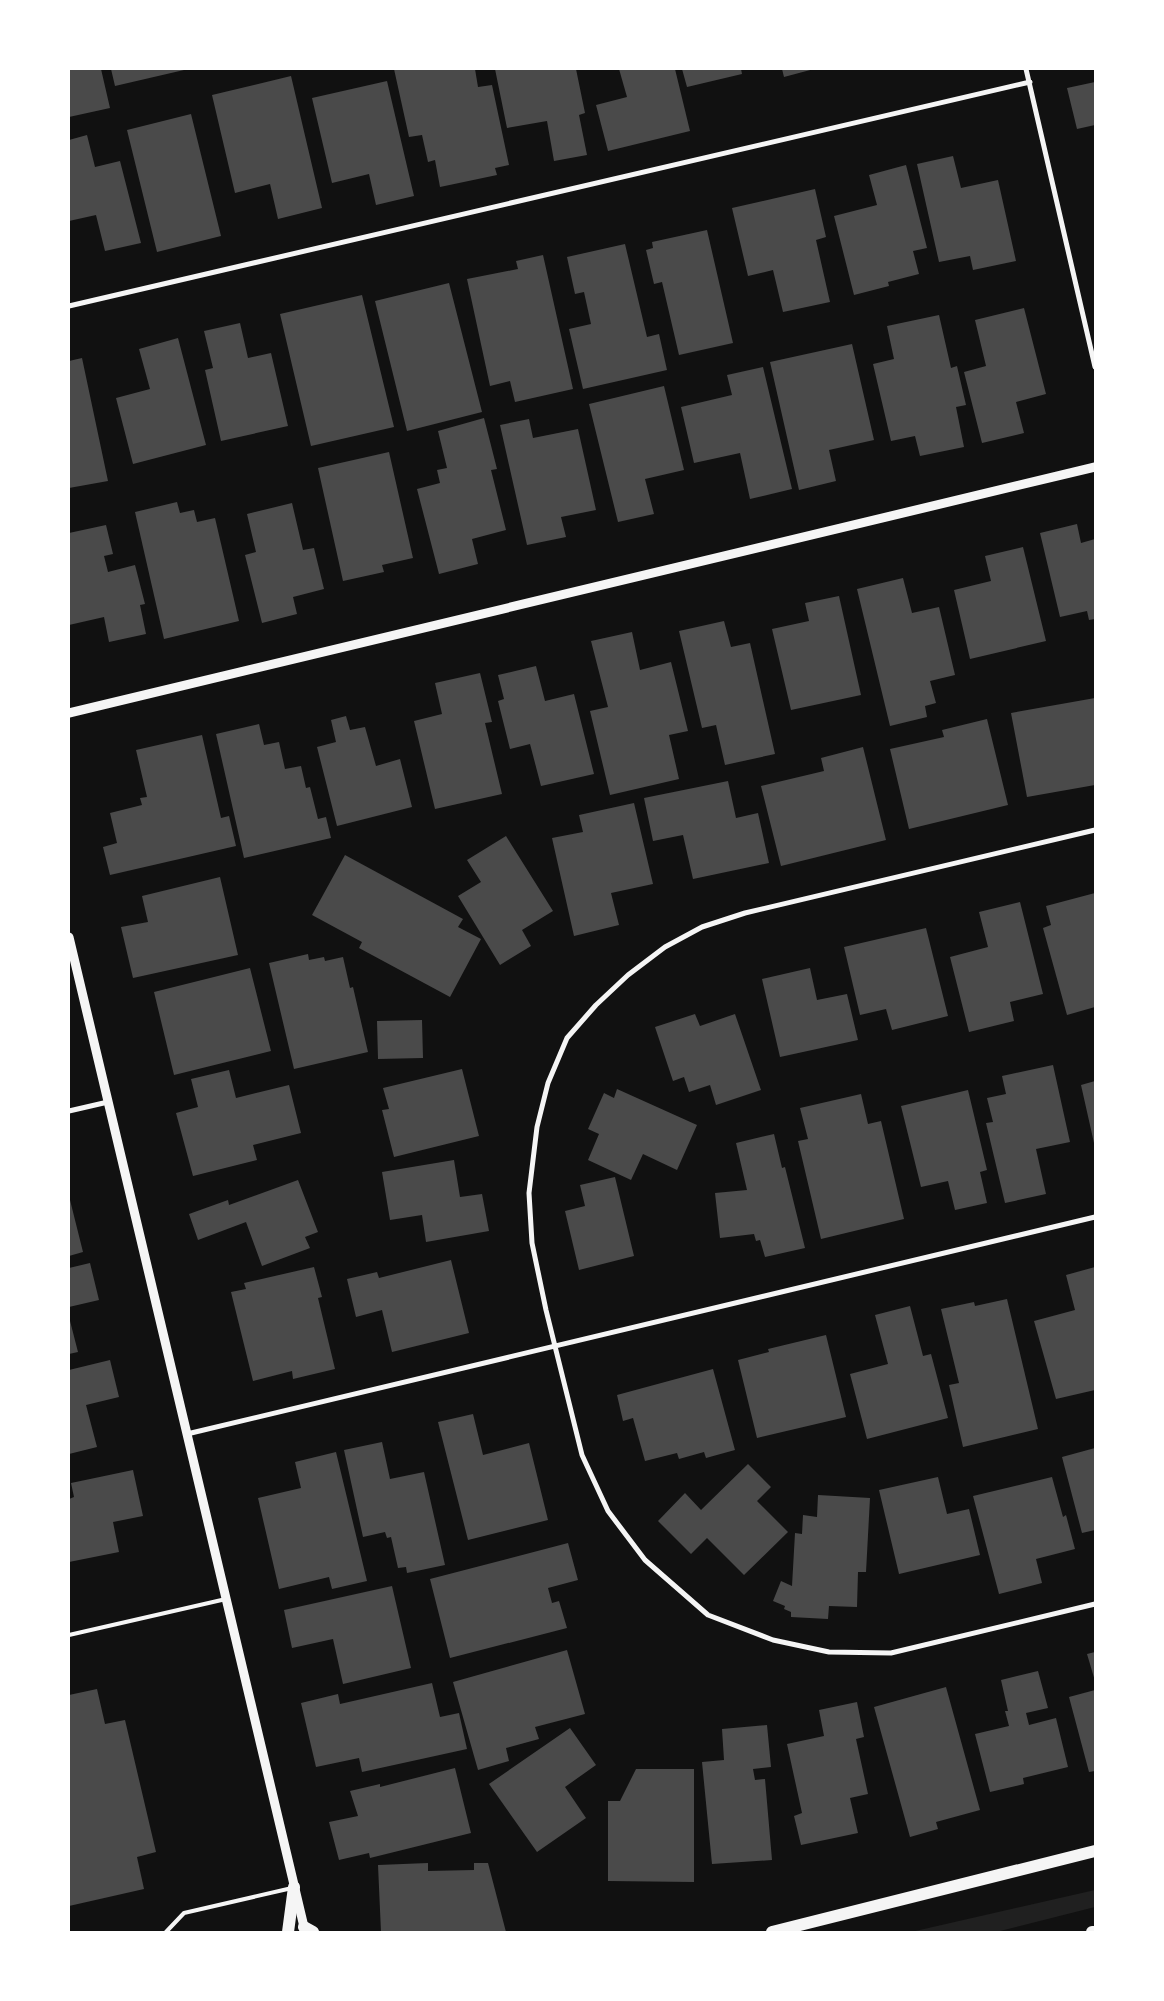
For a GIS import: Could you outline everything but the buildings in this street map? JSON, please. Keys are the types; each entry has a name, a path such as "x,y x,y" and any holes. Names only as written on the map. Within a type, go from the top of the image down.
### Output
{"main road":[{"path":"772,1932 1095,1851"},
{"path":"288,1932 294,1887"}],"street":[{"path":"1026,69 1095,367"},
{"path":"69,306 1030,82"},
{"path":"69,713 1095,467"},
{"path":"1095,830 745,913 702,927 665,947 628,975 596,1005 567,1038 548,1083 537,1127 529,1193 532,1243 582,1455 608,1511 645,1560 708,1616 773,1640 820,1650 891,1653 1095,1604"},
{"path":"69,937 294,1887 307,1930"},
{"path":"69,1111 108,1102"},
{"path":"187,1434 1095,1217"}],"lane":[{"path":"69,1635 226,1599"},
{"path":"166,1932 184,1913 294,1887"}],"shaded area":[{"path":"1095,1890 1095,1907 996,1932 911,1932"}]}
